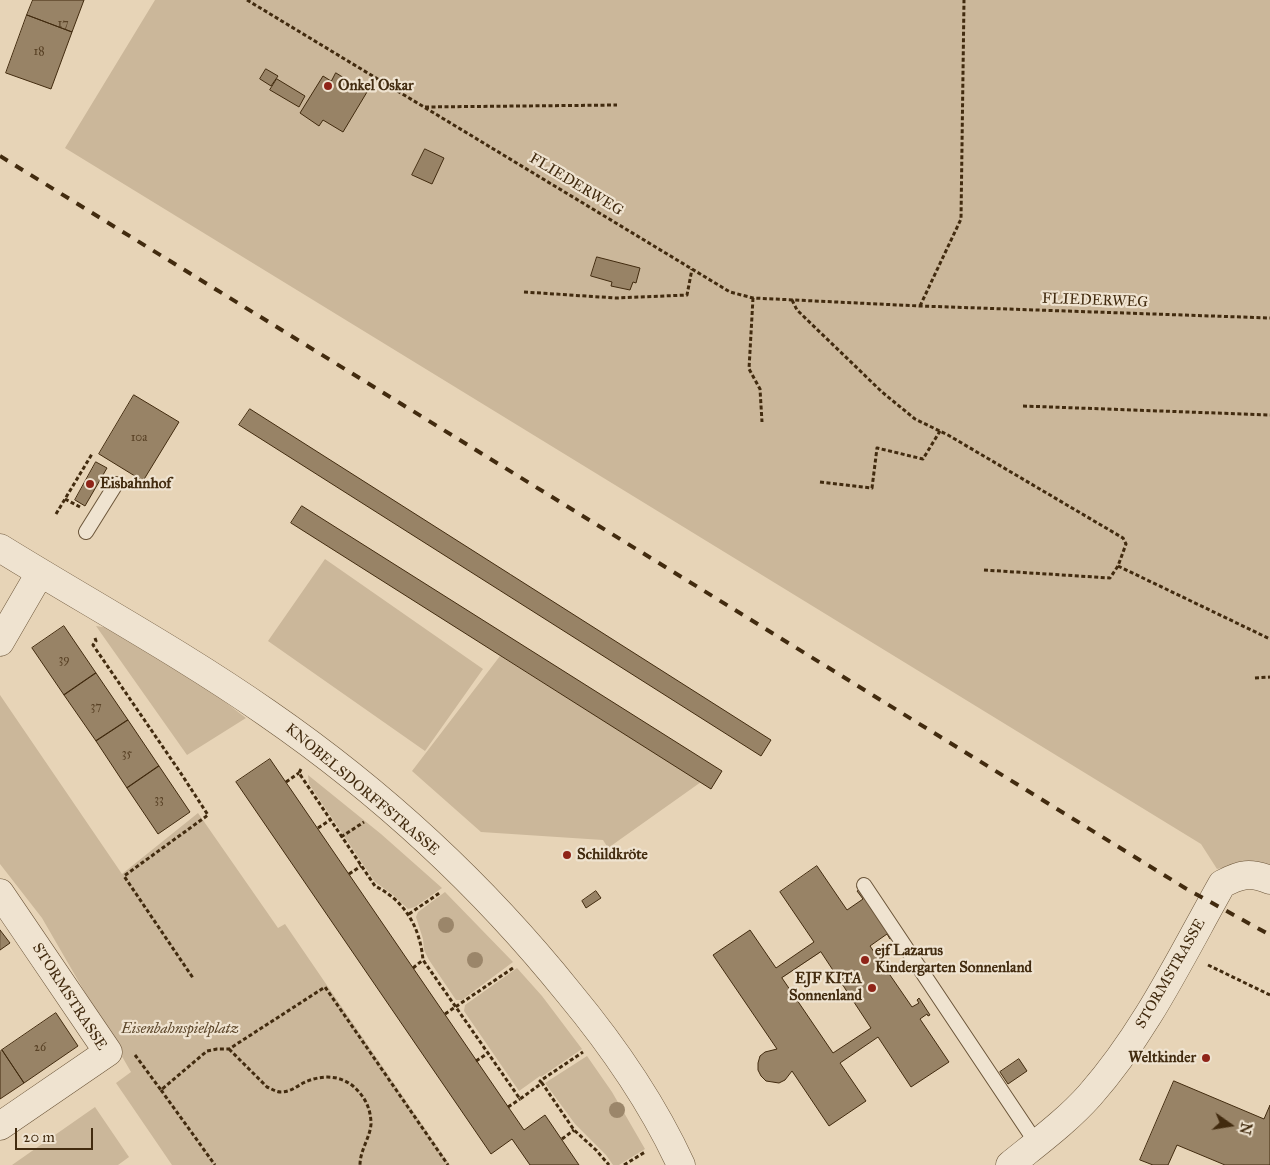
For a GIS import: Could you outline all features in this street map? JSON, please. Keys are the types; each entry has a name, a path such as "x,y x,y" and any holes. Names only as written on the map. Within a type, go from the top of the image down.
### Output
{"street":[{"name":"KNOBELSDORFFSTRASSE","path":"0,548 186,659 268,713 318,749 388,806 463,876 536,952 605,1037 638,1084 668,1136 681,1165"},
{"path":"0,642 40,573"},
{"name":"STORMSTRASSE","path":"1010,1165 1060,1124 1089,1096 1118,1062 1135,1036 1222,884 1240,875 1262,877 1270,880"},
{"name":"STORMSTRASSE","path":"0,1126 108,1052 3,906"}],"lane":[{"path":"86,532 116,484"},
{"path":"864,885 1037,1144"}],"path":[{"name":"FLIEDERWEG","path":"247,0 730,292 753,298 792,300 1270,318"},
{"path":"920,306 961,219 964,0"},
{"path":"424,107 617,105"},
{"path":"524,292 616,298 687,295 692,268"},
{"path":"753,298 749,369 760,389 762,422"},
{"path":"792,300 796,310 882,392 915,419 940,431 1123,538 1126,544 1118,566 1110,578 984,570"},
{"path":"1023,406 1270,414"},
{"path":"820,482 872,488 877,448 923,458 940,431"},
{"path":"56,514 92,454"},
{"path":"1118,566 1270,639"},
{"path":"93,634 96,642 92,645 175,764 208,816 124,876 193,978"},
{"path":"1255,678 1270,677"},
{"path":"286,782 299,773 318,749"},
{"path":"299,773 374,886 390,895 409,914 419,936 423,960 520,1099"},
{"path":"318,828 330,820"},
{"path":"349,874 361,866"},
{"path":"409,914 463,876"},
{"path":"445,1014 536,952"},
{"path":"1183,953 1270,995"},
{"path":"413,968 423,960"},
{"path":"161,1090 207,1051 229,1049 325,987 448,1165"},
{"path":"605,1037 540,1081 574,1130 609,1165"},
{"path":"108,1052 124,1040 215,1165"},
{"path":"229,1049 267,1087 273,1090 281,1092 290,1091 318,1077 331,1076 343,1079 355,1087 365,1099 370,1111 371,1124 368,1138 362,1150 360,1165"},
{"path":"476,1061 488,1053"},
{"path":"508,1107 542,1084"},
{"path":"562,1139 574,1130"}],"green space":[{"path":"155,0 1270,0 1270,870 1250,862 1217,869 1201,844 65,148"},
{"path":"325,559 483,669 425,751 268,641"},
{"path":"96,626 116,629 179,667 246,718 187,755"},
{"path":"500,656 701,782 608,848 603,840 481,832 412,771"},
{"name":"Eisenbahnspielplatz","path":"0,695 122,874 198,813 278,928 285,924 450,1165 172,1165 116,1083 131,1072 42,918 0,864"},
{"path":"308,775 381,834 442,888 415,907 408,909 375,882 309,784"},
{"path":"445,892 513,962 462,1000 456,1000 429,960 424,950 423,939 416,917 418,912"},
{"path":"517,968 542,996 582,1049 519,1091 464,1011 465,1005"},
{"path":"587,1056 612,1092 645,1149 619,1165 613,1165 606,1155 575,1124 545,1083"},
{"path":"95,1107 129,1157 118,1165 12,1165"}],"building":[{"path":"33,0 84,0 72,32 27,15"},
{"path":"27,15 72,32 51,89 6,73"},
{"path":"266,69 278,76 271,86 260,79"},
{"path":"336,73 367,92 343,132 323,120 319,126 300,113 323,76 331,81"},
{"path":"277,79 305,96 299,107 270,90"},
{"path":"425,149 444,158 432,184 412,175"},
{"path":"597,257 640,268 636,283 633,282 630,290 611,286 612,282 591,276"},
{"path":"134,395 179,422 143,481 99,454"},
{"path":"250,409 771,740 761,756 239,425"},
{"path":"96,462 107,468 85,506 75,500"},
{"path":"302,506 722,771 711,789 291,523"},
{"path":"64,626 96,673 64,695 32,648"},
{"path":"96,673 128,720 96,741 64,695"},
{"path":"128,720 159,766 127,788 96,741"},
{"path":"270,759 524,1130 545,1115 579,1165 530,1165 512,1139 491,1154 236,782"},
{"path":"159,766 190,812 158,834 127,788"},
{"name":"EJF KITA Sonnenland","path":"817,866 847,910 863,899 857,891 859,890 892,938 890,939 887,934 870,946 912,1007 919,1003 917,1000 919,998 930,1015 928,1016 927,1014 920,1019 949,1062 911,1087 878,1037 840,1063 866,1101 829,1126 792,1071 785,1080 779,1083 766,1081 761,1076 758,1070 760,1056 765,1052 777,1049 713,955 750,930 776,968 814,942 780,892","holes":["821,952 871,1028 833,1053 782,978"]},
{"path":"596,891 601,898 586,908 582,901"},
{"path":"0,930 10,943 0,950"},
{"path":"56,1013 78,1046 24,1083 2,1050"},
{"path":"2,1050 24,1083 0,1099 0,1052"},
{"path":"1019,1059 1027,1071 1008,1084 1000,1072"},
{"path":"1174,1081 1264,1119 1270,1105 1270,1165 1225,1165 1177,1145 1168,1165 1153,1165 1140,1160"}],"railway":[{"path":"0,156 1185,888 1270,935"}],"place":[{"name":"Onkel Oskar","path":"328,86"},
{"name":"Eisbahnhof","path":"90,484"},
{"name":"Schildkröte","path":"567,855"},
{"name":"ejf Lazarus Kindergarten Sonnenland","path":"865,960"},
{"name":"EJF KITA Sonnenland","path":"872,988"},
{"name":"Weltkinder","path":"1206,1058"}]}
